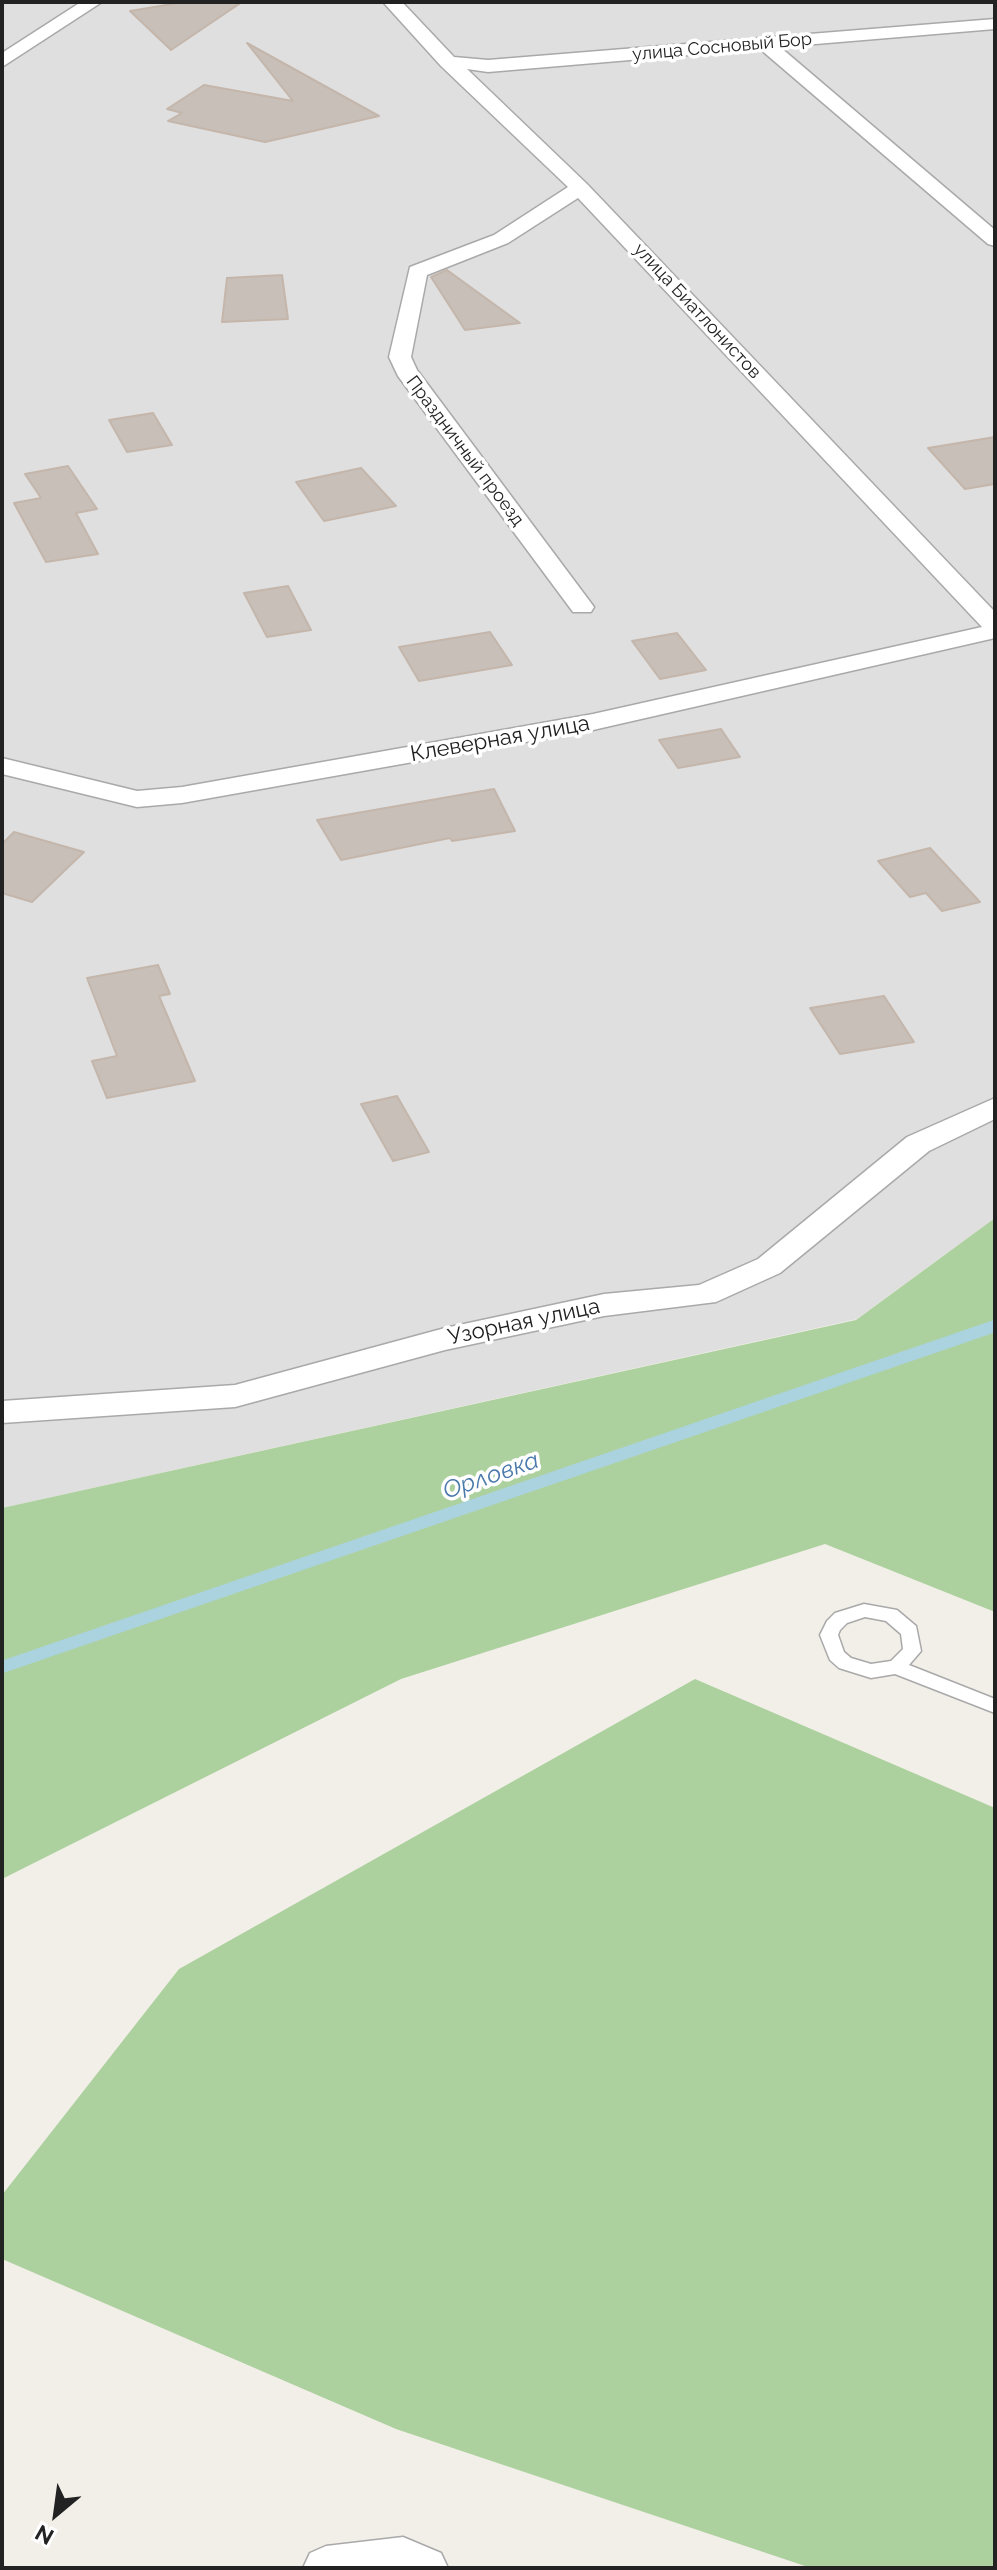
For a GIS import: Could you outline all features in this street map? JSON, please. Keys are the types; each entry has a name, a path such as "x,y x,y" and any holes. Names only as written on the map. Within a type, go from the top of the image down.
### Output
{"street":[{"path":"2,61 93,2"},
{"name":"улица Биатлонистов","path":"392,2 448,62 580,188 995,629"},
{"name":"улица Сосновый Бор","path":"448,62 488,66 995,24"},
{"path":"765,44 995,240"},
{"name":"Праздничный проезд","path":"580,188 501,239 417,271 400,357 406,371 582,607"},
{"name":"Клеверная улица","path":"2,766 124,797 182,795 593,722 995,629"},
{"name":"Узорная улица","path":"2,1412 235,1396 445,1339 604,1305 705,1295 769,1266 918,1144 995,1107"},
{"path":"326,2568 403,2559 425,2568"}],"lane":[{"path":"896,1667 912,1651 910,1631 902,1622 878,1611 864,1610 841,1618 833,1626 830,1645 845,1663 871,1671 896,1667 995,1706"}],"shaded area":[{"path":"2,2 995,2 995,1218 857,1319 2,1508"}],"green space":[{"path":"995,1218 995,1612 825,1544 401,1679 2,1879 2,1508 856,1320"},
{"path":"695,1679 995,1808 995,2568 811,2568 396,2429 2,2259 2,2195 179,1969"}],"building":[{"path":"184,2 242,2 171,50 130,11"},
{"path":"247,43 379,116 265,142 168,121 182,113 167,109 204,85 293,101"},
{"path":"447,270 520,323 465,330 431,277"},
{"path":"282,275 288,319 222,322 227,278"},
{"path":"153,413 172,445 127,452 109,420"},
{"path":"995,437 995,484 965,489 928,448"},
{"path":"68,466 97,509 76,513 98,554 46,562 14,503 41,498 25,474"},
{"path":"361,468 396,506 324,521 296,482"},
{"path":"288,586 311,630 267,637 244,593"},
{"path":"490,632 512,665 419,681 399,647"},
{"path":"677,633 706,670 660,679 632,641"},
{"path":"721,729 740,757 678,768 659,740"},
{"path":"494,789 515,831 452,841 450,838 341,860 317,820"},
{"path":"14,832 84,852 32,902 2,893 2,844"},
{"path":"930,848 980,902 942,911 926,893 910,897 878,861"},
{"path":"158,965 170,994 159,996 195,1081 107,1098 92,1061 117,1056 87,978"},
{"path":"884,996 914,1042 840,1054 810,1008"},
{"path":"397,1096 429,1152 393,1161 361,1104"}],"waterway":[{"name":"Орловка","path":"2,1667 995,1326"}]}
